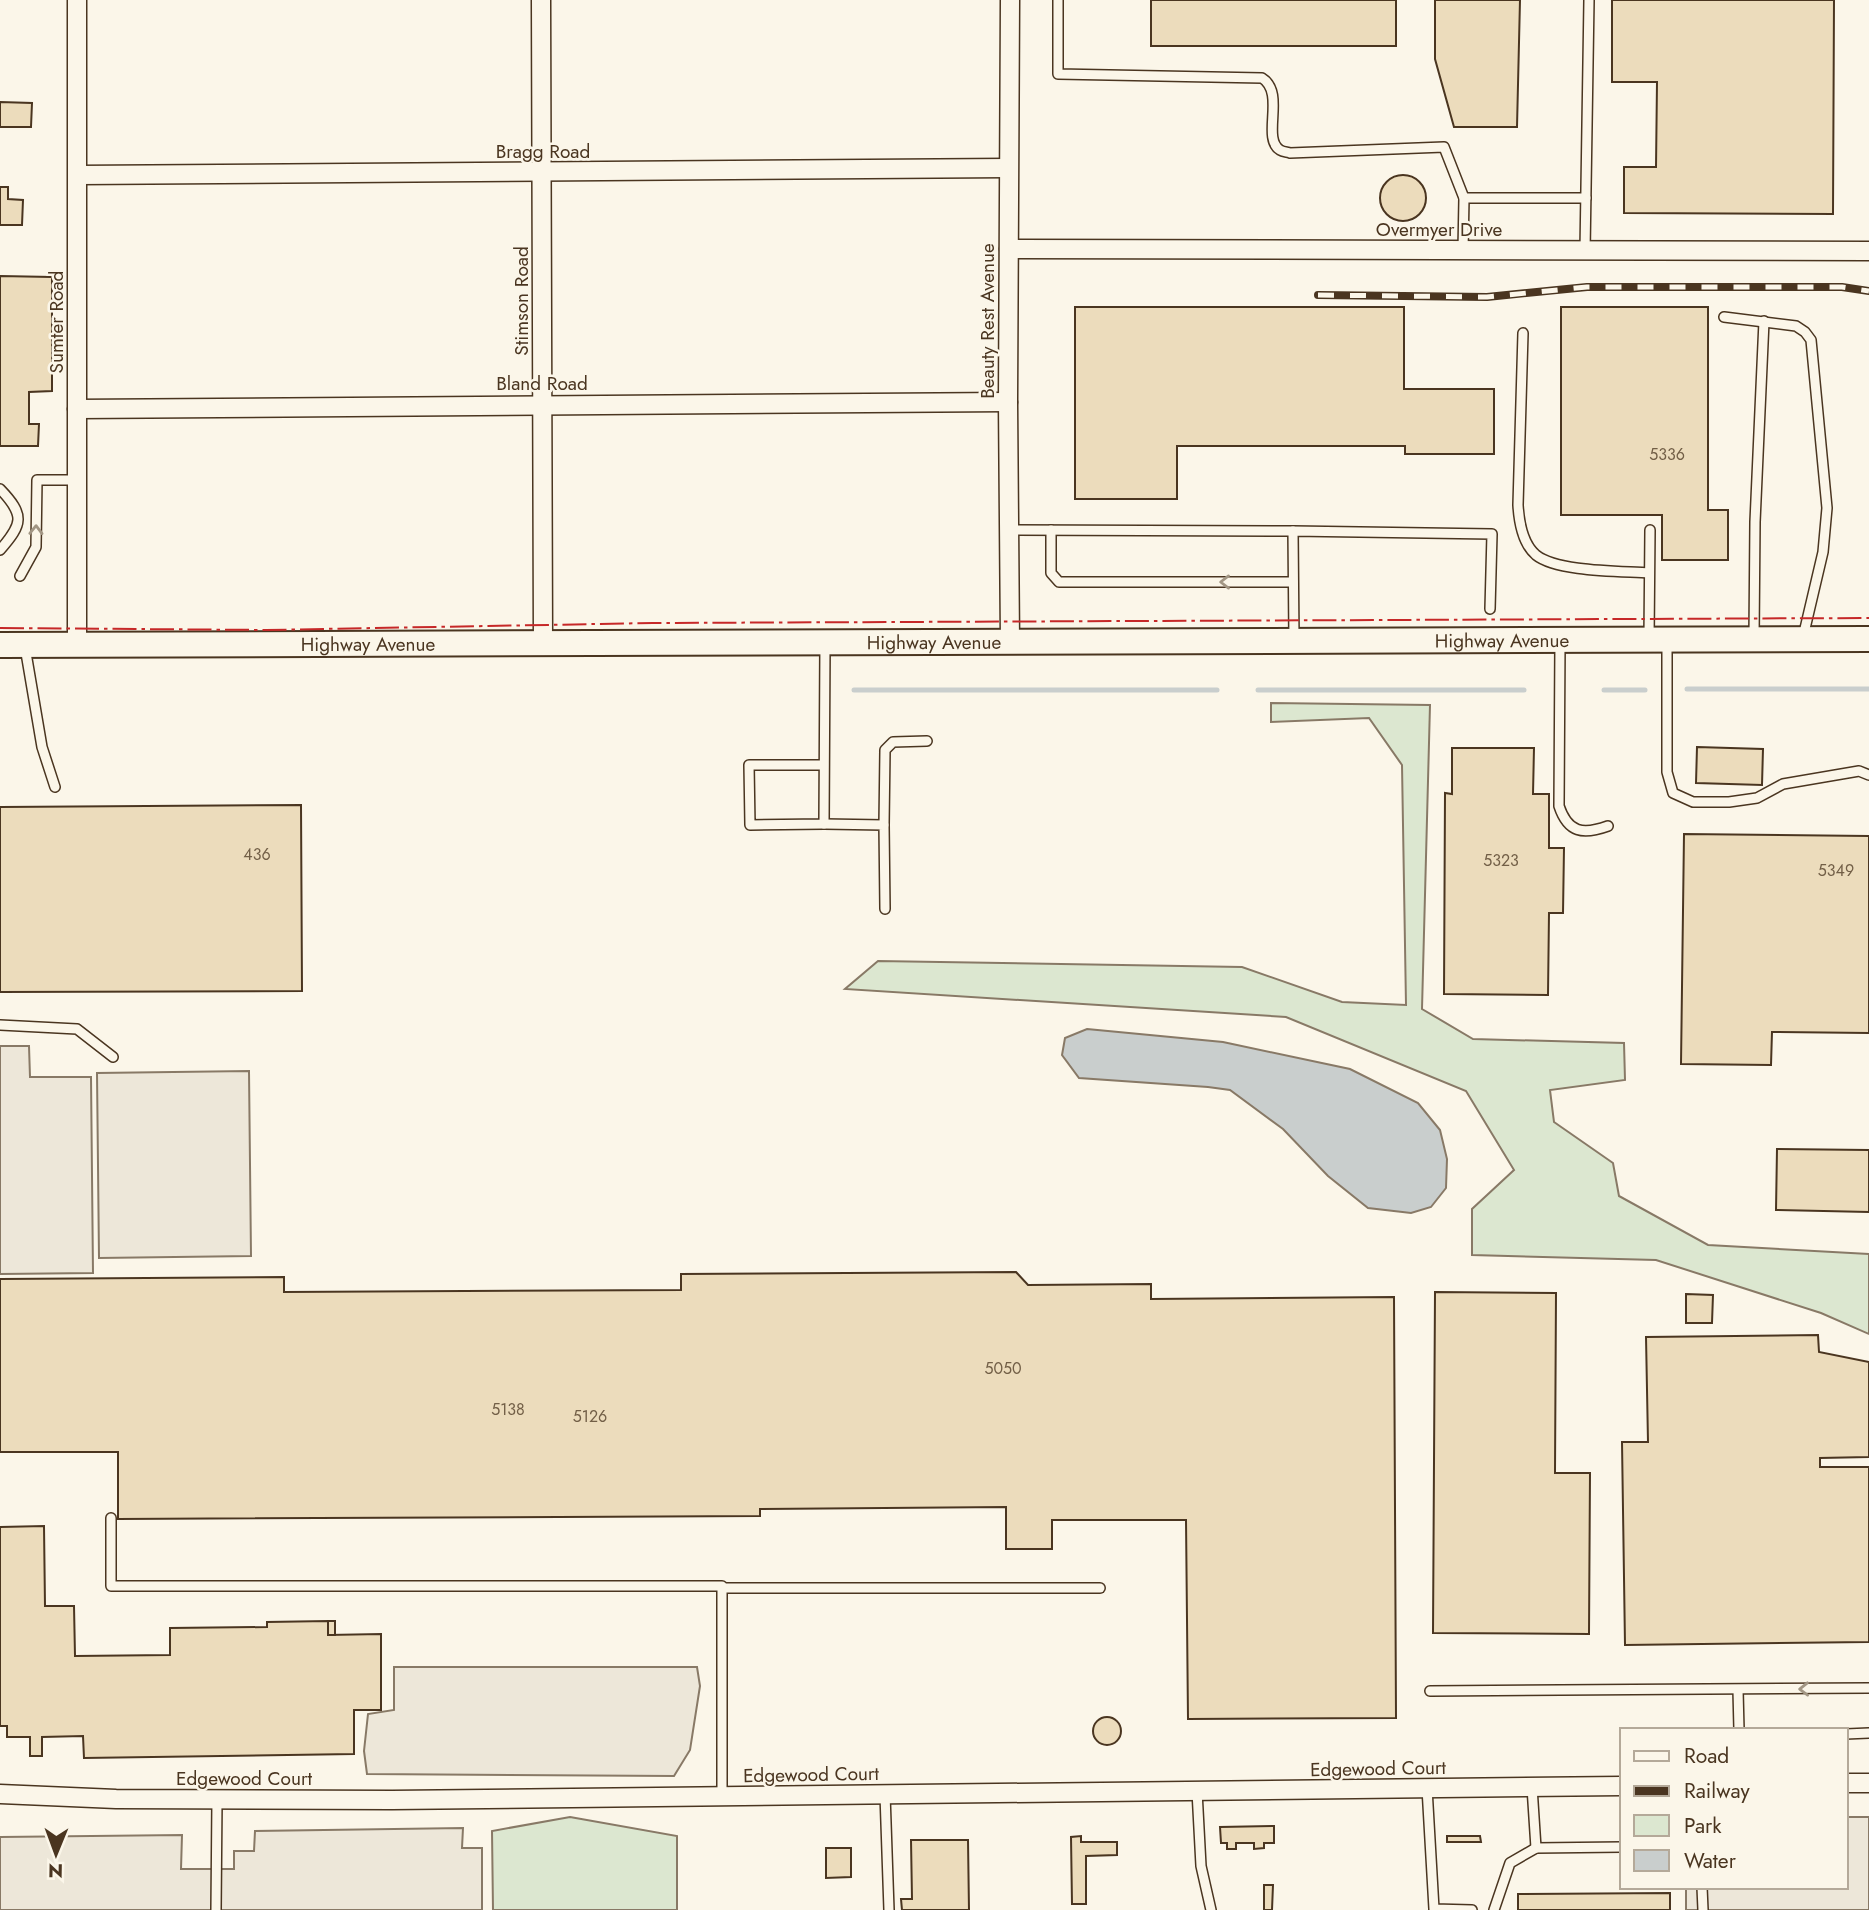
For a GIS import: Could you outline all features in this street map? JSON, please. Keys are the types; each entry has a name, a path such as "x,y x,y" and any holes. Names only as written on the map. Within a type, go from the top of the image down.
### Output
{"street":[{"name":"Sumter Road","path":"77,645 78,0"},
{"name":"Stimson Road","path":"541,0 543,644"},
{"name":"Beauty Rest Avenue","path":"1010,0 1010,642"},
{"name":"Bragg Road","path":"79,176 1008,168"},
{"name":"Overmyer Drive","path":"1009,249 1869,251"},
{"name":"Bland Road","path":"77,409 1008,402"},
{"name":"Highway Avenue","path":"12,645 1869,639"},
{"path":"1848,1783 1869,1783"},
{"name":"Edgewood Court","path":"0,1794 217,1800 391,1800 1620,1786"}],"lane":[{"path":"1058,0 1058,74 1262,78 1269,82 1273,94 1273,142 1278,149 1290,153 1444,147 1464,198 1463,250"},
{"path":"1585,251 1588,0"},
{"path":"1464,198 1586,198"},
{"path":"1724,317 1796,326 1805,332 1813,349 1827,508 1823,552 1803,639"},
{"path":"1754,639 1755,522 1764,321"},
{"path":"1523,333 1518,505 1520,527 1527,541 1537,555 1562,565 1649,573"},
{"path":"20,576 36,547 37,480 77,480"},
{"path":"0,489 13,503 19,516 19,525 15,534 0,550"},
{"path":"1009,530 1492,534 1490,608"},
{"path":"1051,530 1051,573 1059,582 1293,582"},
{"path":"1650,530 1649,573 1658,640 1667,772 1673,793 1693,802 1729,802 1757,798 1783,784 1859,771 1869,775"},
{"path":"1293,531 1294,641"},
{"path":"1560,640 1559,806 1563,818 1576,830 1591,832 1608,827"},
{"path":"824,824 825,641"},
{"path":"12,645 55,787"},
{"path":"885,909 885,750 893,742 927,741"},
{"path":"824,765 749,765 750,825 884,825"},
{"path":"0,1025 77,1028 113,1057"},
{"path":"111,1518 111,1586 1100,1588"},
{"path":"722,1588 722,1796"},
{"path":"1430,1691 1869,1689"},
{"path":"1738,1690 1739,1728"},
{"path":"1848,1734 1869,1733"},
{"path":"1532,1787 1536,1848"},
{"path":"1427,1788 1434,1909 1472,1910"},
{"path":"1197,1791 1201,1866 1211,1910"},
{"path":"885,1794 889,1910"},
{"path":"216,1910 217,1800"},
{"path":"1494,1910 1510,1863 1536,1848 1620,1847"},
{"path":"1702,1889 1703,1910"}],"green space":[{"path":"1271,703 1430,705 1422,1009 1473,1039 1624,1043 1625,1080 1550,1090 1554,1122 1613,1163 1619,1196 1708,1245 1869,1254 1869,1334 1821,1313 1656,1260 1472,1255 1472,1209 1514,1170 1466,1091 1286,1017 845,989 878,961 1242,967 1342,1002 1406,1005 1402,765 1369,718 1271,722"},
{"path":"570,1817 677,1836 677,1910 493,1910 492,1831"}],"shaded area":[{"path":"0,1046 29,1046 30,1077 91,1077 93,1273 0,1274"},
{"path":"249,1071 251,1256 99,1258 97,1073"},
{"path":"394,1667 697,1667 700,1686 690,1750 674,1776 367,1774 364,1751 368,1714 394,1710"},
{"path":"1848,1817 1869,1817 1869,1910 1686,1910 1686,1889 1848,1889"},
{"path":"463,1828 462,1848 482,1848 482,1910 0,1910 0,1837 182,1835 181,1869 234,1869 234,1851 254,1851 255,1831"}],"water":[{"path":"1087,1029 1223,1042 1350,1069 1418,1103 1440,1130 1447,1159 1446,1188 1431,1207 1411,1213 1368,1208 1328,1176 1283,1129 1230,1090 1079,1078 1062,1055 1065,1038"}],"building":[{"path":"1151,0 1396,0 1396,46 1151,46"},
{"path":"1435,0 1520,0 1517,127 1454,127 1435,59"},
{"path":"1612,0 1834,0 1833,214 1624,213 1624,167 1656,167 1657,82 1612,82"},
{"path":"0,102 32,103 31,127 0,127"},
{"path":"1403,175 1419,182 1426,198 1419,214 1403,221 1387,214 1380,198 1387,182"},
{"path":"0,187 8,187 8,199 23,200 22,225 0,225"},
{"path":"0,276 52,277 52,391 29,392 29,424 39,424 38,446 0,446"},
{"path":"1075,307 1404,307 1404,389 1494,389 1494,454 1405,454 1405,446 1177,446 1177,499 1075,499"},
{"path":"1561,307 1708,307 1708,510 1728,510 1728,560 1662,560 1662,515 1561,515"},
{"path":"1697,747 1763,749 1762,785 1696,783"},
{"path":"1452,748 1534,748 1533,794 1549,794 1549,848 1564,848 1563,913 1549,913 1548,995 1444,994 1445,793 1452,794"},
{"path":"301,805 302,991 0,992 0,807"},
{"path":"1684,834 1869,836 1869,1033 1772,1032 1771,1065 1681,1064"},
{"path":"1777,1149 1869,1150 1869,1212 1776,1210"},
{"path":"1016,1272 1028,1285 1151,1284 1151,1299 1394,1297 1396,1718 1188,1719 1186,1520 1052,1520 1052,1549 1006,1549 1006,1507 760,1509 760,1516 118,1519 118,1452 0,1452 0,1279 284,1277 284,1292 681,1290 681,1274"},
{"path":"1435,1292 1556,1293 1555,1473 1590,1473 1589,1634 1433,1633"},
{"path":"1686,1294 1713,1295 1712,1323 1686,1323"},
{"path":"1818,1335 1819,1352 1869,1362 1869,1457 1820,1458 1820,1467 1869,1467 1869,1642 1625,1645 1622,1442 1648,1442 1646,1337"},
{"path":"44,1526 45,1606 74,1606 75,1656 170,1655 170,1628 267,1627 267,1622 328,1621 328,1635 381,1634 381,1710 354,1710 354,1754 84,1758 83,1736 42,1737 42,1756 30,1756 30,1737 7,1737 7,1726 0,1726 0,1527"},
{"path":"328,1621 335,1621 335,1635 328,1635"},
{"path":"1107,1717 1117,1721 1121,1731 1117,1741 1107,1745 1097,1741 1093,1731 1097,1721"},
{"path":"1274,1826 1274,1843 1264,1843 1264,1848 1254,1849 1254,1843 1236,1843 1236,1849 1227,1849 1227,1843 1221,1843 1220,1827"},
{"path":"1081,1836 1081,1842 1117,1842 1117,1855 1086,1856 1086,1904 1072,1904 1071,1837"},
{"path":"1447,1836 1480,1836 1481,1842 1447,1842"},
{"path":"911,1840 968,1840 969,1910 902,1910 901,1899 912,1899"},
{"path":"826,1848 851,1848 851,1877 826,1878"},
{"path":"1264,1885 1273,1885 1272,1910 1264,1910"},
{"path":"1670,1893 1670,1910 1518,1910 1518,1894"}],"waterway":[{"path":"1687,689 1869,689"},
{"path":"854,690 1217,690"},
{"path":"1258,690 1524,690"},
{"path":"1604,690 1645,690"}],"railway":[{"path":"1318,295 1487,297 1587,287 1842,287 1869,291"}],"power":[{"path":"0,628 266,630 653,623 1869,618"}]}
